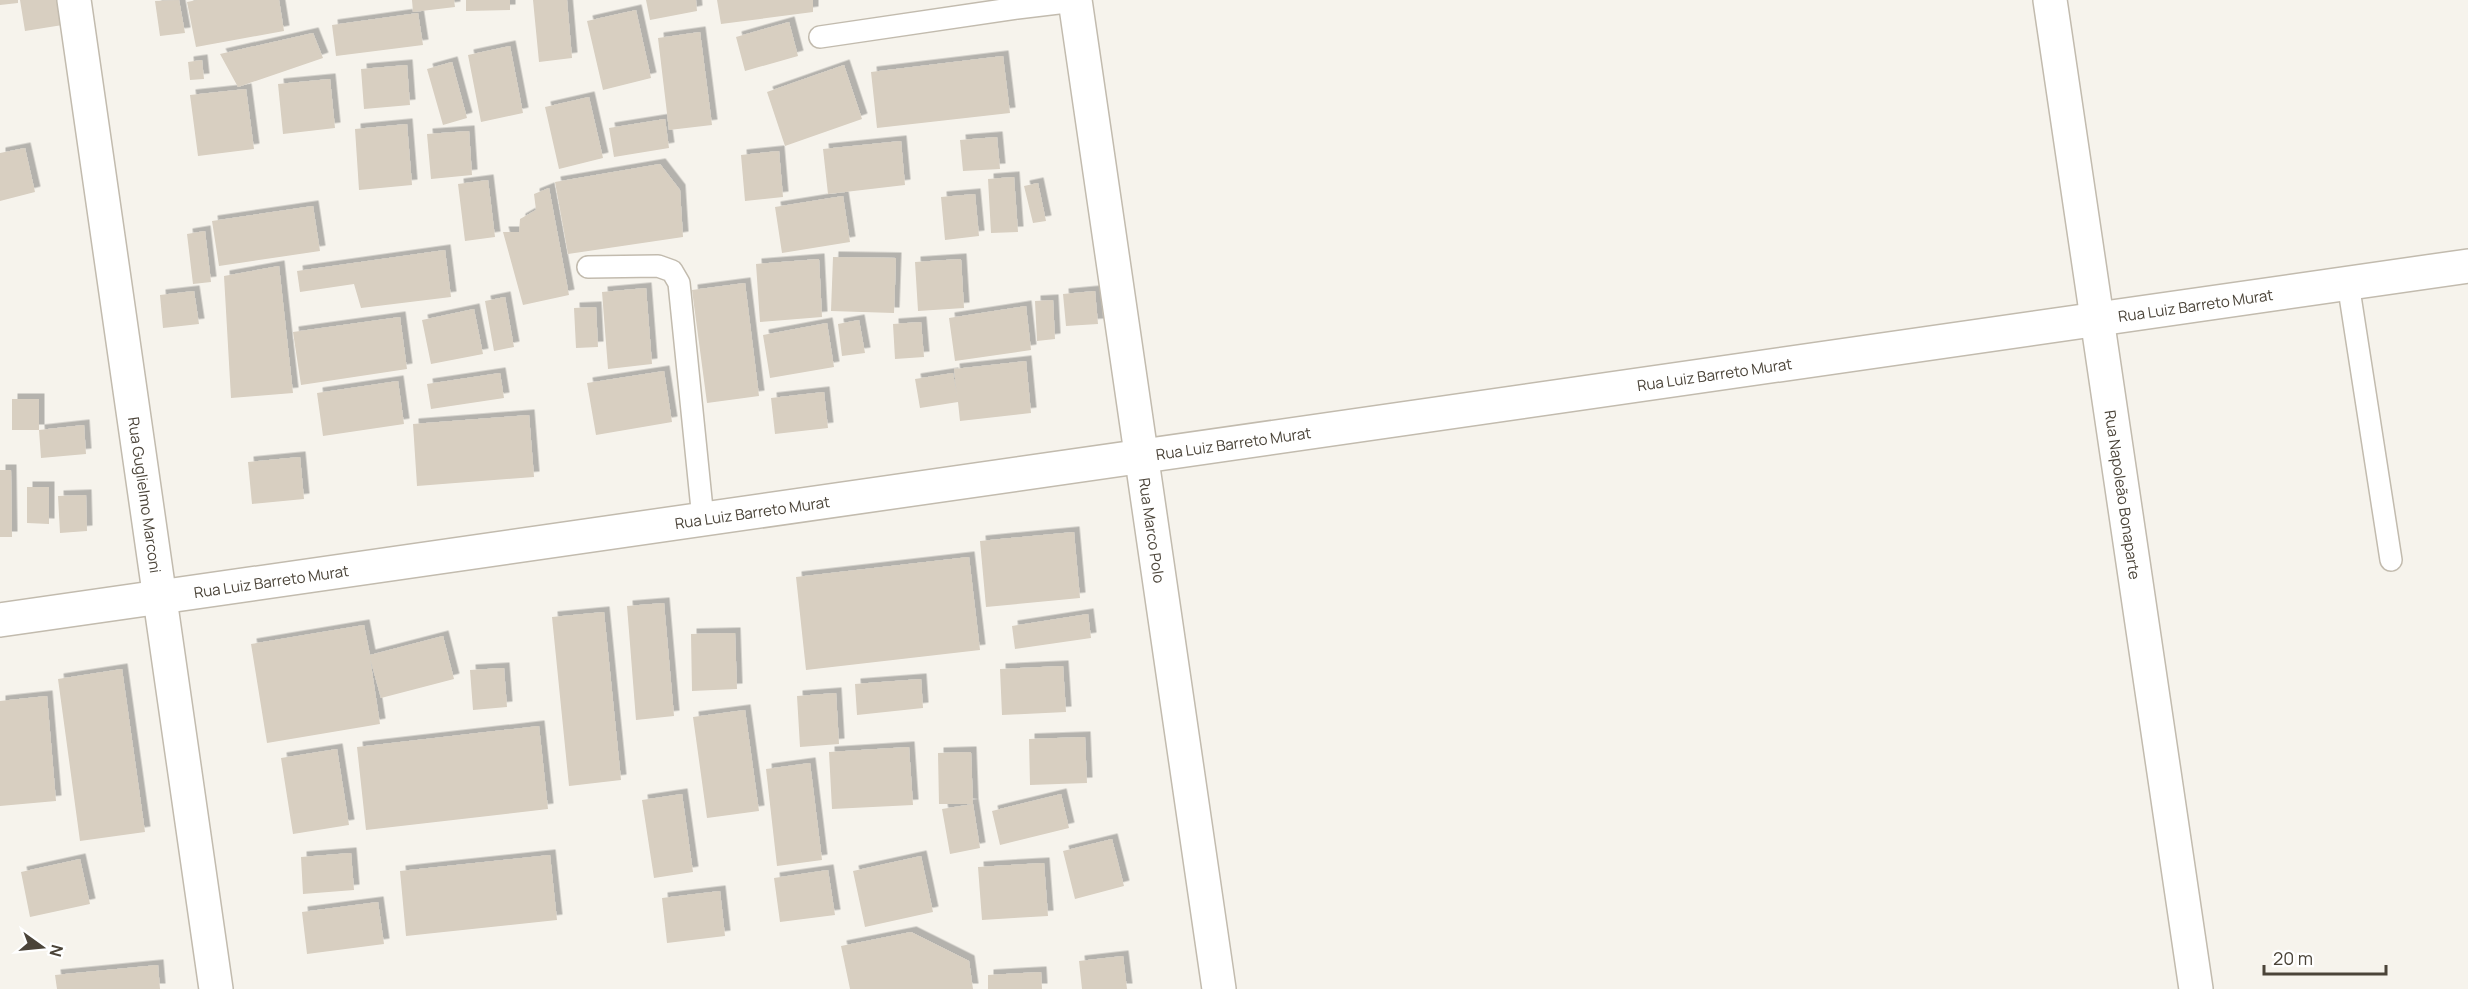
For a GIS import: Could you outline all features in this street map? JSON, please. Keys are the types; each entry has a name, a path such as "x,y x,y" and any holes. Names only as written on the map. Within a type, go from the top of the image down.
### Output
{"street":[{"name":"Rua Guglielmo Marconi","path":"74,0 216,989"},
{"name":"Rua Napoleão Bonaparte","path":"2050,0 2196,989"},
{"name":"Rua Marco Polo","path":"1075,1 1219,989"},
{"name":"Rua Luiz Barreto Murat","path":"0,620 2468,266"}],"lane":[{"path":"820,37 1075,1"},
{"path":"588,267 658,266 672,271 679,283 703,519"},
{"path":"2348,283 2391,560"}],"building":[{"path":"0,0 18,0 18,3 0,5"},
{"path":"20,0 71,0 75,23 25,31"},
{"path":"179,0 185,33 160,36 155,1"},
{"path":"279,0 284,31 196,47 187,2"},
{"path":"412,0 454,0 455,7 413,12"},
{"path":"466,0 510,0 510,10 466,11"},
{"path":"533,0 567,0 572,58 539,62"},
{"path":"646,0 696,0 697,11 650,20"},
{"path":"717,0 813,0 813,12 721,24"},
{"path":"636,10 651,78 603,90 587,21"},
{"path":"418,13 423,45 336,56 332,25"},
{"path":"789,22 798,56 745,71 736,37"},
{"path":"700,32 712,125 669,130 658,38"},
{"path":"313,33 323,58 238,87 220,54"},
{"path":"510,46 523,113 481,122 468,55"},
{"path":"1003,56 1010,113 877,128 871,72"},
{"path":"202,60 204,79 190,80 188,62"},
{"path":"452,62 467,118 443,125 427,69"},
{"path":"407,65 410,105 364,109 361,69"},
{"path":"844,65 862,119 785,146 767,92"},
{"path":"330,79 335,128 283,134 278,84"},
{"path":"246,89 254,149 198,156 190,95"},
{"path":"589,97 603,158 559,169 545,107"},
{"path":"665,119 669,148 614,157 609,128"},
{"path":"407,124 412,185 359,190 355,129"},
{"path":"469,131 472,175 431,179 427,134"},
{"path":"997,137 1000,169 963,171 960,140"},
{"path":"901,141 905,185 828,194 823,149"},
{"path":"25,148 35,192 0,201 0,153"},
{"path":"779,151 783,197 745,201 741,155"},
{"path":"660,164 680,190 683,237 568,254 555,182"},
{"path":"1014,177 1018,232 991,233 988,179"},
{"path":"488,180 495,237 465,241 458,184"},
{"path":"1038,183 1046,221 1033,223 1024,186"},
{"path":"549,188 569,295 523,305 503,232 519,232 520,219 536,210 534,194"},
{"path":"975,194 979,236 945,240 941,197"},
{"path":"843,196 850,242 782,253 775,207"},
{"path":"313,206 320,251 219,266 212,221"},
{"path":"205,231 211,282 193,284 187,234"},
{"path":"445,250 451,297 361,308 354,284 300,292 297,271"},
{"path":"833,257 896,258 894,313 831,311"},
{"path":"819,259 822,317 760,322 756,264"},
{"path":"961,259 964,308 918,311 915,262"},
{"path":"279,266 293,393 231,398 224,276"},
{"path":"745,283 759,396 707,403 692,290"},
{"path":"646,288 652,364 608,369 602,292"},
{"path":"194,291 199,324 163,328 160,295"},
{"path":"1095,291 1098,324 1066,326 1063,294"},
{"path":"505,297 514,347 494,351 485,301"},
{"path":"1053,300 1055,339 1037,341 1035,301"},
{"path":"1026,306 1031,350 955,361 949,318"},
{"path":"596,307 598,347 576,348 574,308"},
{"path":"474,309 483,354 431,364 422,320"},
{"path":"400,317 407,369 301,385 293,332"},
{"path":"859,320 865,353 842,356 838,324"},
{"path":"921,322 924,357 895,359 893,324"},
{"path":"827,323 834,367 770,378 763,335"},
{"path":"1026,361 1031,413 960,421 958,402 920,408 915,379 953,373 957,396 954,369"},
{"path":"664,371 672,422 596,435 587,383"},
{"path":"500,373 504,398 431,409 427,384"},
{"path":"398,381 404,424 323,436 317,393"},
{"path":"824,392 828,428 775,434 771,398"},
{"path":"12,399 39,399 39,430 12,430"},
{"path":"529,415 534,477 417,486 413,424"},
{"path":"84,425 86,454 41,458 39,430"},
{"path":"300,457 304,499 252,504 248,462"},
{"path":"0,470 11,470 12,537 0,537"},
{"path":"27,487 49,487 49,524 27,523"},
{"path":"86,495 87,531 60,533 58,496"},
{"path":"1074,532 1080,598 986,607 980,541"},
{"path":"969,557 980,650 806,670 796,577"},
{"path":"664,603 674,716 636,720 627,606"},
{"path":"604,612 621,780 569,786 552,617"},
{"path":"1088,614 1091,638 1015,649 1012,626"},
{"path":"364,625 370,655 443,636 454,679 381,698 370,658 380,724 267,743 251,644"},
{"path":"735,633 737,689 692,691 691,634"},
{"path":"1063,666 1066,712 1002,715 1000,669"},
{"path":"504,668 507,707 473,710 470,670"},
{"path":"122,669 145,832 80,841 58,679"},
{"path":"921,679 923,708 857,715 855,684"},
{"path":"836,693 839,744 800,747 797,696"},
{"path":"47,696 56,801 0,806 0,701"},
{"path":"745,710 759,811 707,818 693,717"},
{"path":"539,726 548,809 366,830 357,747"},
{"path":"1085,737 1087,783 1030,785 1029,739"},
{"path":"909,747 913,805 832,809 829,752"},
{"path":"337,749 349,825 293,834 281,758"},
{"path":"971,752 973,804 939,804 938,753"},
{"path":"810,763 822,860 777,866 766,769"},
{"path":"682,794 693,872 654,878 642,800"},
{"path":"1061,794 1069,828 1000,845 992,811"},
{"path":"973,804 980,848 950,854 942,809"},
{"path":"1112,839 1124,886 1075,899 1063,851"},
{"path":"351,853 354,890 303,894 301,857"},
{"path":"550,855 557,920 406,936 400,871"},
{"path":"921,856 933,912 865,927 853,871"},
{"path":"80,859 90,904 30,917 21,872"},
{"path":"1044,863 1048,916 982,920 978,867"},
{"path":"828,870 835,915 780,922 774,878"},
{"path":"720,891 725,936 667,943 662,898"},
{"path":"378,902 384,944 307,954 302,912"},
{"path":"911,932 969,961 973,989 850,989 841,946"},
{"path":"1123,956 1127,989 1082,989 1079,961"},
{"path":"158,965 160,989 57,989 55,975"},
{"path":"1041,972 1042,989 988,989 988,975"}]}
